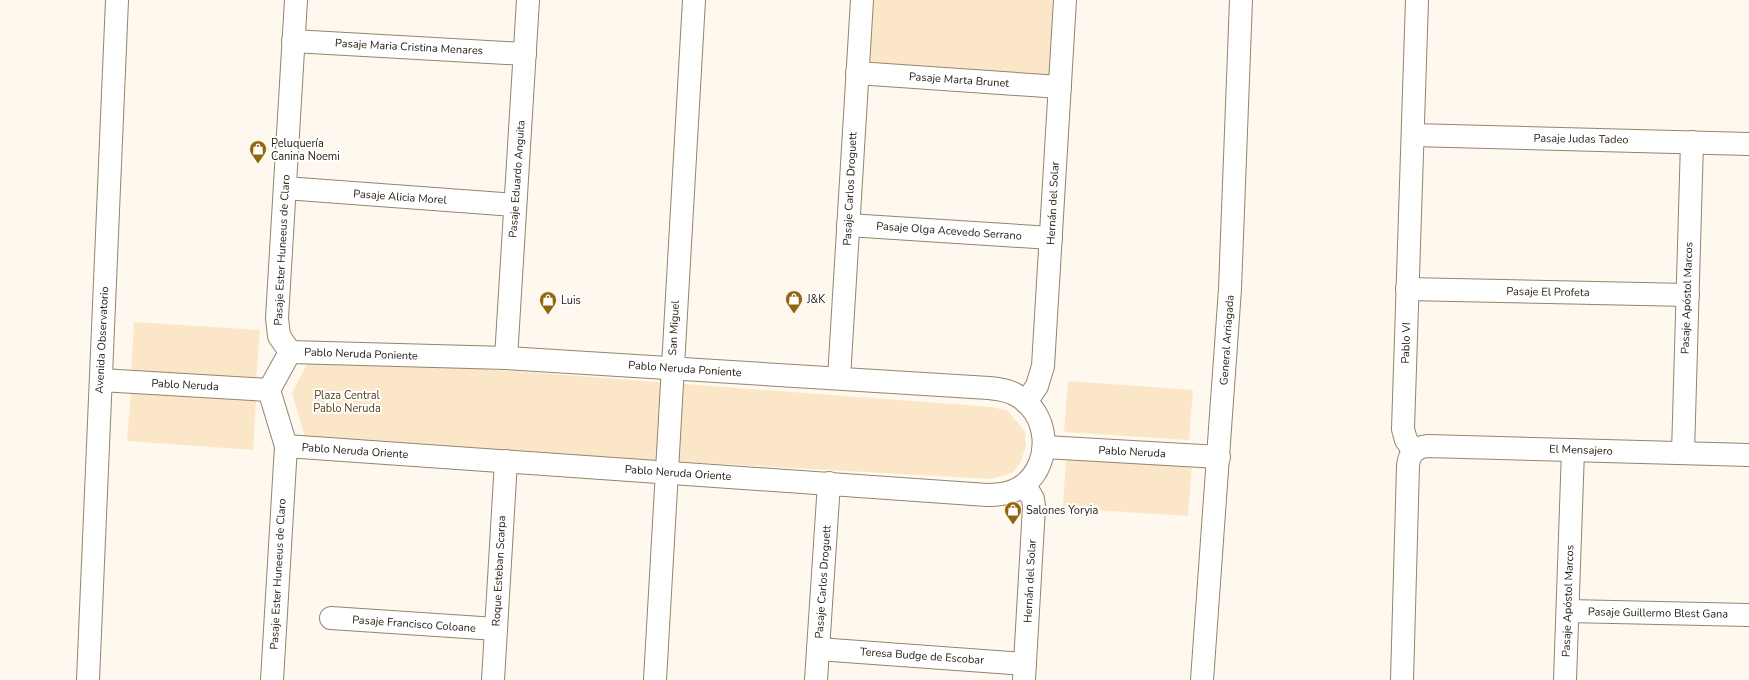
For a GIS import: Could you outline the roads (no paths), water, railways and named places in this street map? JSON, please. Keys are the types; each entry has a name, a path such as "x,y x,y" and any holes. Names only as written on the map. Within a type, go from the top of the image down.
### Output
{"street":[{"name":"Avenida Observatorio","path":"88,680 117,0"},
{"name":"Pasaje Ester Huneeus de Claro","path":"290,352 279,336 277,327 296,0"},
{"name":"Pasaje Eduardo Anguita","path":"506,358 528,0"},
{"name":"San Miguel","path":"655,680 694,0"},
{"name":"Pasaje Carlos Droguett","path":"839,378 862,0"},
{"name":"Hernán del Solar","path":"1026,402 1037,386 1043,366 1065,0"},
{"name":"General Arriagada","path":"1202,680 1219,457 1230,281 1241,0"},
{"name":"Pablo VI","path":"1414,451 1406,440 1403,430 1417,0"},
{"name":"Pasaje Maria Cristina Menares","path":"293,41 525,54"},
{"name":"Pasaje Marta Brunet","path":"857,73 1060,87"},
{"name":"Pasaje Judas Tadeo","path":"1412,135 1749,144"},
{"name":"Pasaje Apóstol Marcos","path":"1683,453 1692,142"},
{"name":"Pasaje Alicia Morel","path":"285,188 516,205"},
{"name":"Pasaje Olga Acevedo Serrano","path":"848,225 1051,238"},
{"name":"Pasaje El Profeta","path":"1408,289 1688,295"},
{"name":"Pablo Neruda Poniente","path":"290,352 506,358 989,388 1003,390 1017,395 1026,402 1034,411 1041,424 1045,447"},
{"path":"269,390 290,352"},
{"name":"Pablo Neruda","path":"101,380 269,390"},
{"name":"Pasaje Ester Huneeus de Claro","path":"269,390 286,446 272,680"},
{"name":"Pablo Neruda Oriente","path":"286,446 987,495 1000,495 1025,485 1034,475 1041,462 1045,447"},
{"name":"El Mensajero","path":"1414,451 1421,447 1428,446 1749,455"},
{"name":"Pablo Neruda","path":"1045,447 1219,457"},
{"name":"Pasaje Apóstol Marcos","path":"1565,680 1573,450"},
{"path":"1402,680 1408,466 1410,455 1414,451"},
{"name":"Roque Esteban Scarpa","path":"493,680 506,461"},
{"name":"Pasaje Carlos Droguett","path":"816,680 829,484"},
{"name":"Hernán del Solar","path":"1025,485 1033,499 1034,507 1025,672"},
{"name":"Pasaje Guillermo Blest Gana","path":"1568,611 1749,615"},
{"name":"Pasaje Francisco Coloane","path":"332,618 496,629"},
{"name":"Teresa Budge de Escobar","path":"818,649 1025,672"}],"place":[{"name":"Peluquería Canina Noemi","path":"258,164"},
{"name":"J&K","path":"794,314"},
{"name":"Luis","path":"548,315"},
{"name":"Salones Yoryia","path":"1013,525"}],"park label":[{"name":"Plaza Central Pablo Neruda","path":"347,401"}]}
